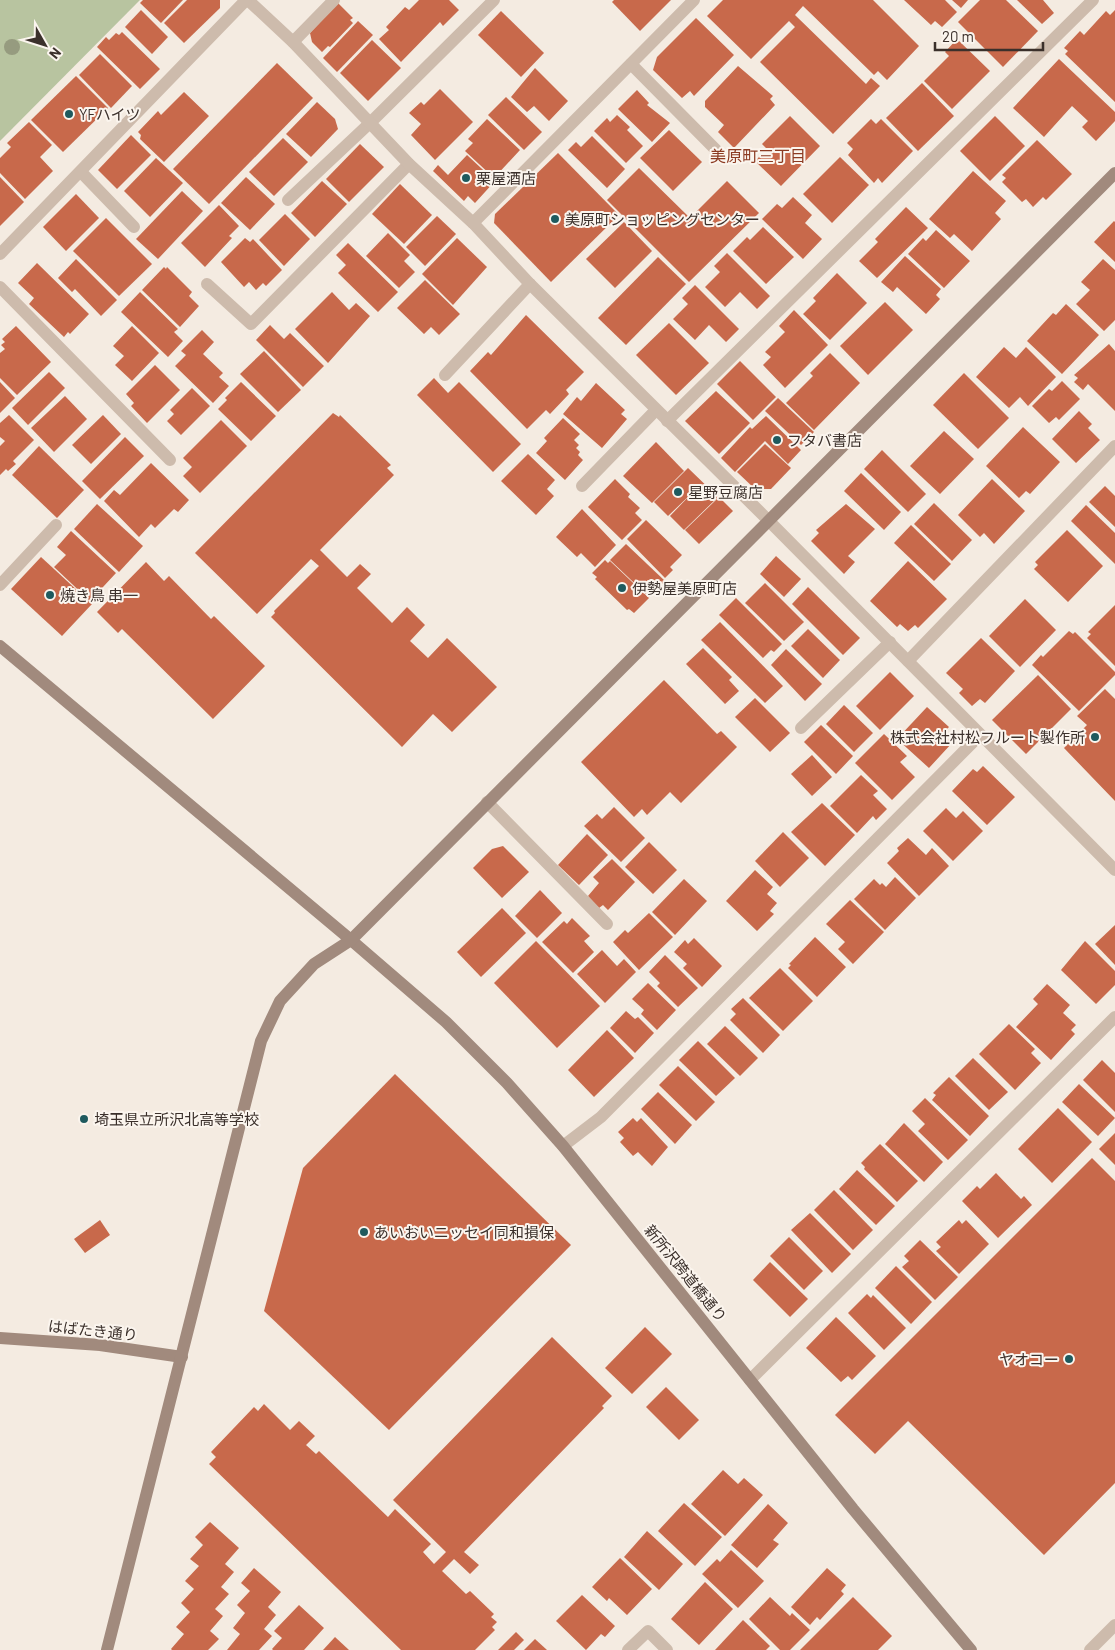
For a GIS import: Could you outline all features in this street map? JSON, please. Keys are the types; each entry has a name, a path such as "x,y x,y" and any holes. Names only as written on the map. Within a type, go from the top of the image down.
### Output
{"street":[{"path":"0,254 247,0 293,42 409,164 473,223 530,284 890,642 1115,870"},
{"path":"293,42 334,0"},
{"path":"288,200 371,122 494,0"},
{"path":"473,223 694,0"},
{"path":"667,421 1092,0"},
{"path":"630,64 720,154"},
{"path":"206,284 251,324 409,164"},
{"path":"81,172 134,227"},
{"path":"107,1650 261,1041 280,1001 314,964 351,940 1115,174"},
{"path":"445,375 530,284"},
{"path":"1,291 170,460"},
{"path":"582,486 656,410"},
{"path":"908,661 1115,446"},
{"path":"0,585 56,526"},
{"path":"801,728 890,642"},
{"name":"新所沢跨道橋通り","path":"0,646 351,940 446,1022 507,1083 563,1146 860,1516 971,1650"},
{"path":"563,1146 602,1117 980,735"},
{"path":"487,802 607,924"},
{"path":"750,1380 1115,1017"},
{"name":"はばたき通り","path":"0,1338 100,1345 182,1357"},
{"path":"1090,1650 1115,1625"},
{"path":"628,1650 648,1631 667,1650"}],"green space":[{"path":"0,0 140,0 0,141"}],"building":[{"path":"143,0 183,0 161,23 140,3"},
{"path":"187,0 220,0 220,8 184,43 164,23"},
{"path":"419,0 449,0 459,10 443,26 440,22 401,62 379,39 389,30 386,27 405,7 409,10"},
{"path":"614,0 671,0 640,31 612,2"},
{"path":"723,0 873,0 919,46 887,80 878,71 874,75 803,6 795,15 866,84 871,78 880,86 833,134 760,62 795,27 789,21 751,59 707,16"},
{"path":"904,0 945,0 957,12 942,27 935,21 931,25"},
{"path":"952,0 968,0 961,8"},
{"path":"980,0 1006,0 1038,31 1003,67 958,22"},
{"path":"1017,0 1043,0 1054,13 1042,24"},
{"path":"338,3 353,18 350,20 353,23 330,47 328,46 322,52 312,42 310,33"},
{"path":"141,10 168,37 152,54 125,27"},
{"path":"1115,10 1115,102 1065,54 1068,51 1064,48 1080,31 1084,35 1106,11 1110,15"},
{"path":"501,11 544,53 521,77 478,35"},
{"path":"696,18 734,55 694,96 690,91 682,98 653,70 657,57"},
{"path":"358,21 373,35 337,72 323,58"},
{"path":"122,32 160,69 140,89 97,47 106,37 109,40 116,33 119,35"},
{"path":"957,39 990,71 952,109 924,81 949,56 945,52"},
{"path":"372,40 401,68 368,101 340,73"},
{"path":"100,54 132,86 111,108 79,75"},
{"path":"1059,59 1115,112 1115,121 1096,141 1082,127 1088,121 1072,106 1044,137 1013,108"},
{"path":"277,63 313,98 209,204 173,169"},
{"path":"738,66 773,96 770,99 775,105 734,148 718,132 724,125 705,107 705,101"},
{"path":"535,68 568,101 549,121 534,106 527,112 511,97"},
{"name":"YFハイツ","path":"76,76 108,108 63,152 31,120"},
{"path":"922,83 954,116 918,151 886,118"},
{"path":"440,89 473,122 435,160 411,135 421,124 409,113 421,102 424,105"},
{"path":"637,90 649,103 647,105 670,123 652,142 618,109"},
{"path":"184,92 209,116 164,162 140,139 141,135 138,132 158,111 161,115"},
{"path":"506,97 542,132 524,150 488,115"},
{"path":"317,102 335,119 338,129 311,157 286,134"},
{"path":"617,115 630,127 627,130 643,146 626,163 594,131 607,118 610,122"},
{"path":"790,116 820,146 781,186 755,161 767,149 762,144"},
{"path":"995,116 1025,146 990,181 960,151"},
{"path":"487,119 520,150 494,178 465,151 473,143 468,139"},
{"path":"871,119 876,124 881,119 913,151 882,183 878,178 874,183 848,155 853,149 847,143"},
{"path":"29,122 52,145 40,157 53,171 25,199 0,173 0,158 11,147 7,143"},
{"path":"669,130 702,162 673,191 640,158"},
{"path":"131,135 151,155 117,189 98,170"},
{"path":"592,136 625,169 607,188 568,150 576,142 581,147"},
{"path":"283,138 308,162 274,196 249,172"},
{"path":"1037,140 1072,174 1046,200 1043,197 1033,207 1026,199 1022,202 1002,182 1006,178 1002,175"},
{"path":"360,144 384,167 349,202 326,179"},
{"name":"美原町ショッピングセンター","path":"558,153 619,215 551,282 494,223 495,214"},
{"name":"栗屋酒店","path":"467,155 495,181 475,203 468,196 464,201 433,171 438,165 448,175"},
{"path":"840,157 869,185 832,223 803,194"},
{"path":"156,158 183,183 150,217 124,191"},
{"path":"639,168 690,218 727,181 759,213 689,282 607,200"},
{"path":"973,171 1006,201 995,213 1001,219 972,251 954,234 950,238 929,219"},
{"path":"0,177 24,202 0,226"},
{"path":"246,177 275,204 250,230 221,203"},
{"path":"322,181 347,204 315,237 291,213"},
{"path":"400,184 432,215 404,244 372,214"},
{"path":"182,191 203,211 158,259 136,239"},
{"path":"76,194 99,218 66,251 43,227"},
{"path":"793,197 812,215 805,223 822,239 803,259 762,219 777,204 782,208"},
{"path":"219,205 239,226 229,236 232,238 205,267 181,243"},
{"path":"906,207 928,228 877,278 859,261 878,242 875,239"},
{"path":"285,214 310,239 284,266 259,240"},
{"path":"437,216 456,234 425,266 406,247"},
{"path":"106,218 152,264 119,296 73,251"},
{"path":"624,222 652,251 615,288 586,259"},
{"path":"1115,222 1115,262 1094,242"},
{"path":"763,227 794,257 766,284 733,251 747,237 750,240"},
{"path":"936,230 970,261 944,288 908,254 923,238 926,241"},
{"path":"388,233 410,255 404,261 415,272 399,288 366,256"},
{"path":"245,238 250,242 253,239 282,270 266,286 263,283 256,290 249,282 244,287 221,262"},
{"path":"457,238 487,267 453,305 422,274"},
{"path":"348,243 398,292 378,312 338,273 346,265 336,255"},
{"path":"727,253 770,296 757,309 740,292 725,307 705,287 720,272 714,266"},
{"path":"905,256 941,289 936,295 940,299 926,314 897,287 893,292 881,282"},
{"path":"658,257 686,284 626,345 598,318"},
{"path":"76,259 117,300 101,316 75,289 72,292 58,278"},
{"path":"1103,259 1115,270 1115,320 1104,331 1076,304 1090,290 1081,282"},
{"path":"37,263 89,314 70,334 68,332 64,337 29,304 34,298 18,283"},
{"path":"164,267 166,269 167,267 192,292 189,296 199,306 180,327 142,290"},
{"path":"837,273 867,303 830,340 803,314 816,301 813,298"},
{"path":"425,280 460,314 439,335 431,327 424,334 397,308"},
{"path":"695,285 739,329 726,342 709,325 695,340 673,319 688,304 682,298"},
{"path":"140,292 178,329 174,332 183,341 168,357 121,312"},
{"path":"332,292 349,310 356,303 370,316 328,363 295,329"},
{"path":"885,302 913,330 868,375 840,346"},
{"path":"1066,304 1099,335 1062,374 1027,341 1053,313 1056,315"},
{"path":"794,310 828,345 785,388 763,365 771,357 765,352 785,332 779,326"},
{"path":"526,315 584,372 566,390 569,394 550,414 546,410 527,429 470,371 488,352 491,355"},
{"path":"669,323 709,363 676,395 636,355"},
{"path":"270,325 284,339 290,333 324,366 303,387 256,340"},
{"path":"16,326 51,362 17,395 0,378 0,353 5,349 1,345 5,342 2,339"},
{"path":"132,326 159,353 132,381 115,365 124,356 113,346"},
{"path":"202,330 214,342 203,354 223,373 219,377 229,386 213,403 175,366 186,355 181,351"},
{"path":"1109,344 1115,351 1115,411 1088,384 1083,390 1074,382 1078,378 1074,375"},
{"path":"1004,347 1016,358 1026,347 1056,377 1028,406 1020,397 1009,408 976,377"},
{"path":"264,351 301,390 278,412 240,374"},
{"path":"830,353 860,383 814,430 786,403 813,376 810,373"},
{"path":"740,361 776,397 753,420 717,384"},
{"path":"155,365 180,390 147,423 131,406 134,403 126,394"},
{"path":"49,372 65,388 28,425 12,408"},
{"path":"964,373 1009,418 978,449 933,405"},
{"path":"434,378 448,393 459,382 521,444 493,472 417,395"},
{"path":"1062,381 1080,399 1059,420 1056,417 1049,423 1032,406 1049,389 1052,391"},
{"path":"0,382 15,398 0,413"},
{"path":"241,382 276,416 251,441 218,409 227,400 225,398"},
{"path":"596,383 625,410 621,414 627,419 602,448 563,414 577,397 581,401"},
{"path":"192,388 210,406 181,435 167,421 174,414 170,410"},
{"path":"716,391 750,423 719,454 685,421"},
{"path":"65,396 87,419 54,452 31,428"},
{"path":"778,398 814,432 801,445 765,411"},
{"path":"1079,411 1092,424 1088,428 1100,440 1076,463 1052,439"},
{"path":"333,413 339,417 340,415 391,465 387,468 394,475 320,550 347,577 360,564 371,574 357,588 392,623 407,607 425,625 410,641 428,658 447,638 497,687 452,732 433,714 402,747 271,617 275,613 274,611 319,566 311,559 257,614 195,553"},
{"path":"9,415 34,440 13,461 16,464 8,471 6,469 0,475 0,446 5,441 0,437 0,423"},
{"path":"103,415 121,434 91,464 72,445"},
{"path":"766,416 801,450 788,464 765,441 735,472 721,458 750,427 752,429"},
{"path":"563,418 580,434 574,440 579,445 576,448 580,452 578,455 583,460 565,480 536,453 547,441 544,438"},
{"path":"221,420 247,446 200,493 183,476 192,467 183,458"},
{"path":"1023,427 1060,462 1030,494 1026,491 1019,498 986,466"},
{"path":"944,431 974,459 940,494 910,466"},
{"path":"125,437 144,456 100,499 82,481"},
{"path":"656,442 684,471 652,503 623,476"},
{"path":"765,444 791,468 771,489 755,489 737,472"},
{"path":"39,446 84,490 57,518 12,475"},
{"path":"882,450 926,494 908,512 864,469"},
{"path":"528,454 555,480 547,489 554,496 536,515 501,481"},
{"path":"151,463 189,500 178,512 174,509 155,528 151,524 139,537 104,501 114,490 120,495"},
{"path":"688,468 718,497 684,530 670,516 693,492 668,516 654,502"},
{"path":"861,473 901,512 884,530 844,491"},
{"path":"615,479 630,494 628,497 640,508 635,513 642,520 622,540 588,507"},
{"path":"992,479 1025,511 994,544 984,533 980,537 958,515"},
{"path":"1105,486 1115,496 1115,527 1089,502"},
{"path":"719,497 733,511 699,544 685,530"},
{"path":"934,503 972,540 952,561 914,524"},
{"path":"97,504 143,546 119,572 74,529"},
{"path":"846,504 875,529 848,556 855,562 844,574 811,541 819,533 816,530"},
{"path":"1086,505 1115,533 1115,564 1071,521"},
{"path":"582,509 616,545 595,567 581,553 577,557 556,537"},
{"path":"646,520 682,555 670,567 673,570 665,578 627,539"},
{"path":"911,525 951,564 934,581 894,543"},
{"path":"1067,530 1103,566 1068,602 1034,569 1038,565 1035,562"},
{"path":"71,531 116,573 90,601 54,567 66,555 57,547"},
{"path":"626,544 665,581 649,597 610,560"},
{"path":"776,556 801,579 784,597 760,574"},
{"path":"41,557 92,604 62,636 11,589"},
{"name":"伊勢屋美原町店","path":"605,560 608,563 610,561 649,598 634,613 629,609 627,610 595,579 597,577 592,573"},
{"path":"908,561 947,599 918,628 915,625 908,631 900,624 897,627 870,601"},
{"path":"146,562 164,581 169,576 211,619 214,616 265,666 213,719 122,629 118,633 97,612"},
{"path":"765,583 804,622 784,641 745,603"},
{"path":"808,587 860,638 843,655 792,604"},
{"path":"736,598 782,644 774,652 771,650 763,658 719,615"},
{"path":"1025,599 1056,630 1020,667 989,636"},
{"path":"1115,605 1115,666 1087,638 1091,634 1088,632"},
{"path":"720,622 783,686 765,703 701,640"},
{"path":"808,629 840,660 823,678 791,646"},
{"path":"1069,631 1073,634 1075,632 1115,672 1115,675 1079,711 1032,665 1041,655 1043,657"},
{"path":"981,638 1015,671 985,703 980,699 972,706 959,693 963,689 946,673"},
{"path":"703,648 732,677 729,680 739,691 725,704 686,664"},
{"path":"786,649 822,684 805,701 771,665"},
{"path":"890,672 914,696 880,730 856,706"},
{"path":"1038,675 1071,709 1026,754 992,720"},
{"path":"664,680 717,734 721,731 737,747 681,803 670,792 647,815 642,809 634,817 581,762"},
{"name":"株式会社村松フルート製作所","path":"1105,689 1115,699 1115,801 1064,748 1087,725 1077,716"},
{"path":"755,698 790,733 770,752 735,717"},
{"path":"844,705 873,733 854,752 826,724"},
{"path":"927,707 949,727 942,734 952,743 929,768 897,739"},
{"path":"821,725 853,756 836,774 804,742"},
{"path":"884,734 907,756 900,762 915,777 892,800 855,763"},
{"path":"812,755 832,777 812,796 791,774"},
{"path":"983,766 1015,797 987,825 952,791 973,769 977,772"},
{"path":"861,775 878,791 873,795 887,809 876,820 873,816 857,833 830,806"},
{"path":"822,803 855,835 825,866 791,832"},
{"path":"614,807 645,838 621,862 584,826 597,814 602,819"},
{"path":"946,808 956,818 963,811 983,831 953,861 923,831"},
{"path":"783,832 809,858 780,887 755,861"},
{"path":"587,834 608,855 579,885 558,865"},
{"path":"908,838 926,855 932,848 949,866 919,896 887,863 899,851 897,848"},
{"path":"649,842 677,870 653,894 625,867"},
{"path":"503,846 529,872 502,898 473,868 492,849"},
{"path":"612,859 635,882 608,910 603,905 599,908 588,896 599,883 593,877"},
{"path":"755,870 773,887 767,894 777,903 770,911 774,914 757,931 726,901"},
{"path":"895,877 916,898 885,930 854,899 874,879 880,885 882,883 886,887"},
{"path":"684,879 707,901 675,935 652,912"},
{"path":"540,890 562,913 537,938 515,916"},
{"path":"850,900 884,932 853,964 838,949 845,942 826,924"},
{"path":"502,908 526,933 481,977 457,952"},
{"path":"649,913 673,937 639,970 613,942 625,930 628,933"},
{"path":"572,918 590,936 584,941 594,952 573,973 542,942 564,921 567,924"},
{"path":"1115,925 1115,965 1095,944"},
{"path":"815,937 846,967 817,997 788,968 791,965 789,964"},
{"path":"694,938 722,966 702,987 683,968 687,964 674,952 685,940 688,944"},
{"path":"536,941 600,1006 557,1048 494,983"},
{"path":"1085,941 1115,971 1115,985 1096,1004 1061,970"},
{"path":"602,950 617,966 624,959 636,972 605,1003 577,974"},
{"path":"665,955 698,988 678,1007 657,986 660,983 649,972"},
{"path":"780,968 813,1001 783,1031 749,998"},
{"path":"648,983 676,1010 657,1030 641,1014 644,1010 632,999"},
{"path":"1047,984 1070,1005 1063,1013 1076,1025 1071,1030 1075,1034 1051,1060 1016,1027 1038,1004 1033,999"},
{"path":"743,998 780,1035 763,1053 730,1020 736,1014 731,1009"},
{"path":"626,1011 635,1019 638,1017 654,1033 635,1053 610,1028"},
{"path":"1009,1024 1035,1049 1031,1053 1041,1063 1015,1090 979,1054"},
{"path":"725,1026 758,1058 740,1076 707,1044"},
{"path":"607,1030 634,1058 594,1097 568,1070"},
{"path":"698,1041 735,1078 716,1096 679,1060"},
{"path":"973,1058 1008,1092 989,1110 955,1076"},
{"path":"1102,1060 1115,1073 1115,1112 1083,1080"},
{"path":"678,1066 715,1102 696,1121 659,1085"},
{"path":"395,1074 571,1245 389,1430 264,1311 303,1168"},
{"path":"949,1077 989,1116 970,1136 932,1100 936,1095 933,1093"},
{"path":"1079,1084 1115,1118 1098,1136 1062,1102"},
{"path":"658,1092 692,1125 675,1144 641,1109"},
{"path":"925,1098 968,1140 948,1160 918,1131 925,1124 912,1111"},
{"path":"1058,1108 1092,1142 1052,1183 1018,1149"},
{"path":"633,1118 637,1122 641,1118 668,1147 652,1166 638,1152 633,1156 620,1142 624,1138 618,1132"},
{"path":"904,1123 943,1162 924,1182 885,1144"},
{"path":"1115,1133 1115,1165 1099,1149"},
{"path":"880,1144 918,1181 897,1202 864,1169 865,1167 861,1163"},
{"path":"1092,1158 1115,1181 1115,1483 1044,1555 908,1421 875,1454 835,1415"},
{"path":"857,1170 895,1206 876,1225 839,1189"},
{"path":"996,1173 1021,1199 1024,1196 1032,1205 998,1238 962,1201 977,1186 980,1189"},
{"path":"834,1190 873,1230 853,1250 814,1210"},
{"path":"810,1213 851,1254 832,1273 791,1230"},
{"path":"100,1220 110,1235 85,1253 74,1239"},
{"path":"959,1220 962,1224 966,1220 989,1244 959,1274 936,1251 941,1247 936,1242"},
{"path":"789,1237 823,1271 804,1290 770,1256"},
{"path":"920,1240 958,1277 935,1300 902,1267 909,1261 904,1256"},
{"path":"770,1262 808,1299 790,1317 753,1280"},
{"path":"896,1266 932,1302 911,1324 875,1288"},
{"path":"867,1294 871,1298 873,1295 906,1328 884,1350 848,1313"},
{"path":"836,1317 876,1356 852,1380 848,1376 841,1382 806,1348"},
{"path":"645,1327 672,1354 632,1394 605,1368"},
{"path":"552,1337 612,1396 602,1406 604,1408 464,1552 479,1565 470,1574 454,1559 442,1571 466,1594 470,1591 494,1614 491,1617 497,1622 492,1627 495,1630 475,1650 401,1650 209,1464 216,1457 211,1452 254,1407 258,1411 264,1404 290,1430 299,1421 315,1436 306,1445 316,1454 319,1451 388,1517 395,1509 431,1544 423,1552 434,1564 446,1552 393,1500"},
{"path":"666,1387 699,1420 679,1440 646,1407"},
{"path":"723,1470 738,1484 744,1478 763,1495 725,1536 691,1504"},
{"path":"684,1503 722,1537 695,1566 658,1531"},
{"path":"768,1504 788,1523 773,1540 779,1544 757,1568 731,1545"},
{"path":"210,1522 239,1548 225,1564 234,1572 221,1587 229,1594 215,1609 223,1616 210,1631 219,1639 208,1650 172,1650 184,1634 176,1627 190,1612 181,1603 194,1589 185,1581 199,1566 190,1559 203,1545 195,1537"},
{"path":"647,1531 683,1564 659,1590 624,1557"},
{"path":"731,1550 764,1581 738,1608 702,1574 717,1559 720,1562"},
{"path":"620,1558 652,1589 627,1615 609,1598 607,1601 592,1587"},
{"path":"254,1568 281,1592 268,1607 276,1615 264,1629 272,1636 259,1650 227,1650 240,1634 233,1628 245,1613 237,1605 250,1591 241,1583"},
{"path":"827,1568 846,1585 841,1591 844,1594 820,1620 817,1617 810,1625 791,1607"},
{"path":"705,1582 733,1609 699,1645 671,1619"},
{"path":"582,1595 615,1626 605,1637 601,1634 586,1650 556,1621"},
{"path":"770,1597 790,1616 792,1613 810,1630 790,1650 780,1650 749,1619"},
{"path":"853,1597 892,1636 878,1650 800,1650"},
{"path":"299,1605 324,1628 304,1650 273,1650 282,1638 274,1631"},
{"path":"743,1620 770,1646 766,1650 715,1650"},
{"path":"516,1632 524,1640 514,1650 498,1650"},
{"path":"335,1637 349,1650 323,1650"},
{"path":"535,1639 547,1650 524,1650"}],"place":[{"name":"YFハイツ","path":"69,114"},
{"name":"栗屋酒店","path":"466,178"},
{"name":"美原町ショッピングセンター","path":"555,219"},
{"name":"フタバ書店","path":"777,440"},
{"name":"星野豆腐店","path":"678,492"},
{"name":"伊勢屋美原町店","path":"622,588"},
{"name":"焼き鳥 串一","path":"50,595"},
{"name":"株式会社村松フルート製作所","path":"1095,737"},
{"name":"埼玉県立所沢北高等学校","path":"84,1119"},
{"name":"あいおいニッセイ同和損保","path":"364,1232"},
{"name":"ヤオコー","path":"1069,1359"}],"district":[{"name":"美原町三丁目","path":"758,155"}]}
